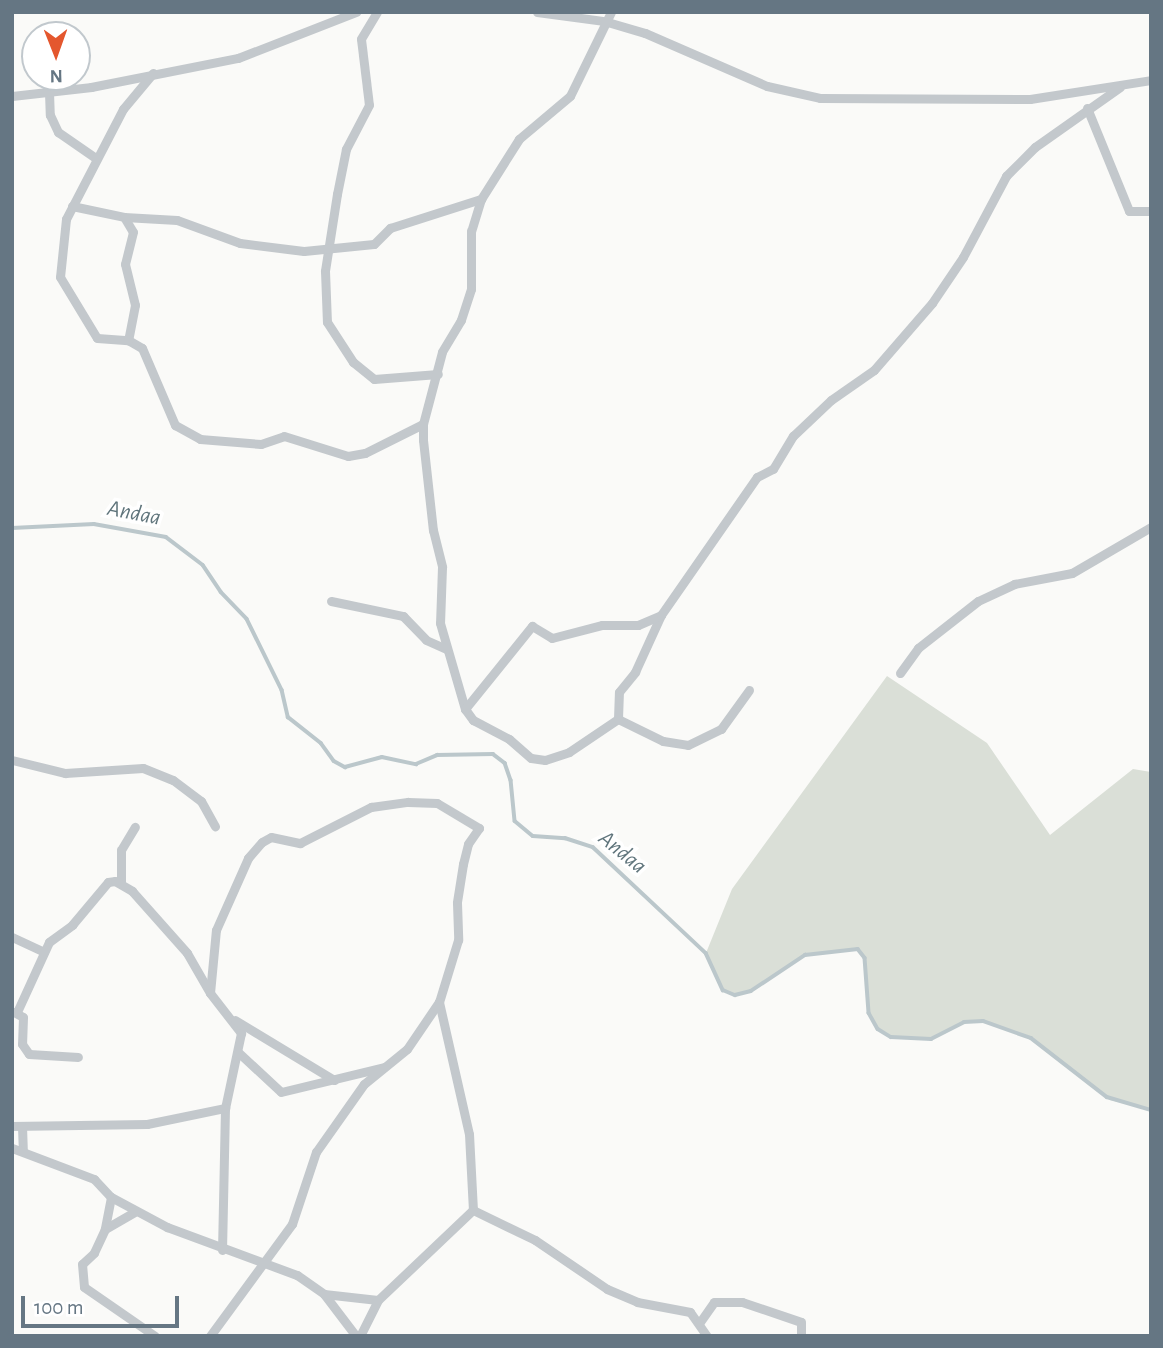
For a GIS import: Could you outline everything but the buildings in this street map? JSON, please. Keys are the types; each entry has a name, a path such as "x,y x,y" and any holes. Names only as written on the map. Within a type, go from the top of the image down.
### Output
{"street":[{"path":"12,96 49,92 238,58 356,12"},
{"path":"377,12 361,39 369,105 345,149 332,247 325,271 327,322 353,362 378,380 401,373 438,374"},
{"path":"537,12 604,21 692,51 767,86 820,98 1030,99 1121,87 1151,80"},
{"path":"611,12 604,21 570,96 519,139 481,200 471,231 471,289 461,320 442,352 423,424 433,530 442,566 438,606 446,649 465,709 473,720 509,739 525,755 545,760 569,752 618,719"},
{"path":"153,73 122,109 72,206 59,263 64,291 97,338 128,340 142,348 175,425 200,439 261,444 284,436 348,456 365,453 423,424"},
{"path":"618,719 619,692 635,673 660,615 757,477 773,468 793,436 831,400 874,370 932,303 963,257 1006,176 1035,146 1121,87"},
{"path":"49,92 58,132 97,159"},
{"path":"1087,108 1129,211 1151,211"},
{"path":"72,206 124,217 177,220 240,243 271,248 351,249 374,244 390,228 481,200"},
{"path":"124,217 133,232 126,257 135,305 128,340"},
{"path":"900,673 918,648 978,601 1014,584 1079,570 1151,527"},
{"path":"331,601 403,617 426,640 446,649"},
{"path":"465,709 532,626 552,638 602,625 638,625 660,615"},
{"path":"618,719 663,741 688,744 721,729 749,690"},
{"path":"13,761 44,771 77,774 143,768 173,780 201,801 215,826"},
{"path":"210,993 216,930 248,858 261,842 271,837 295,843 308,841 371,807 437,803 479,828 468,844 463,864 457,903 458,940 439,1002 407,1049 364,1084 316,1152 292,1224 269,1261 210,1336"},
{"path":"121,883 121,850 135,827"},
{"path":"78,1058 29,1054 22,1044 23,1017 15,1012 44,952 108,882 121,883 187,953 210,993 235,1020 242,1032 225,1108 222,1250"},
{"path":"12,937 44,952"},
{"path":"12,1148 94,1179 111,1196 135,1212 222,1250 269,1261 324,1294 358,1336 378,1300 473,1210 469,1134 439,1002"},
{"path":"235,1020 334,1080"},
{"path":"239,1054 281,1092 386,1066"},
{"path":"23,1150 17,1126 147,1124 225,1108"},
{"path":"111,1196 105,1229 94,1253 82,1264 83,1287 155,1336"},
{"path":"473,1210 535,1240 607,1289 637,1302 684,1310 700,1322 707,1336"},
{"path":"105,1229 135,1212"},
{"path":"324,1294 378,1300"},
{"path":"700,1322 714,1302 743,1302 801,1322 801,1336"}],"shaded area":[{"path":"887,676 987,743 1050,835 1133,769 1151,772 1151,1110 1110,1100 1031,1038 983,1021 964,1022 931,1039 891,1037 878,1029 869,1013 865,958 858,949 805,955 751,991 735,995 723,990 706,953 732,889"}],"waterway":[{"name":"Andaa","path":"12,528 94,524 166,537 203,565 221,592 247,619 282,690 288,717 321,743 334,761 345,767 382,757 416,764 437,755 493,754 505,763 511,780 515,821 533,836 565,838 593,847 706,953 723,990 735,995 751,991 805,955 858,949 865,958 869,1013 878,1029 891,1037 931,1039 964,1022 983,1021 1031,1038 1107,1097 1151,1110"}]}
